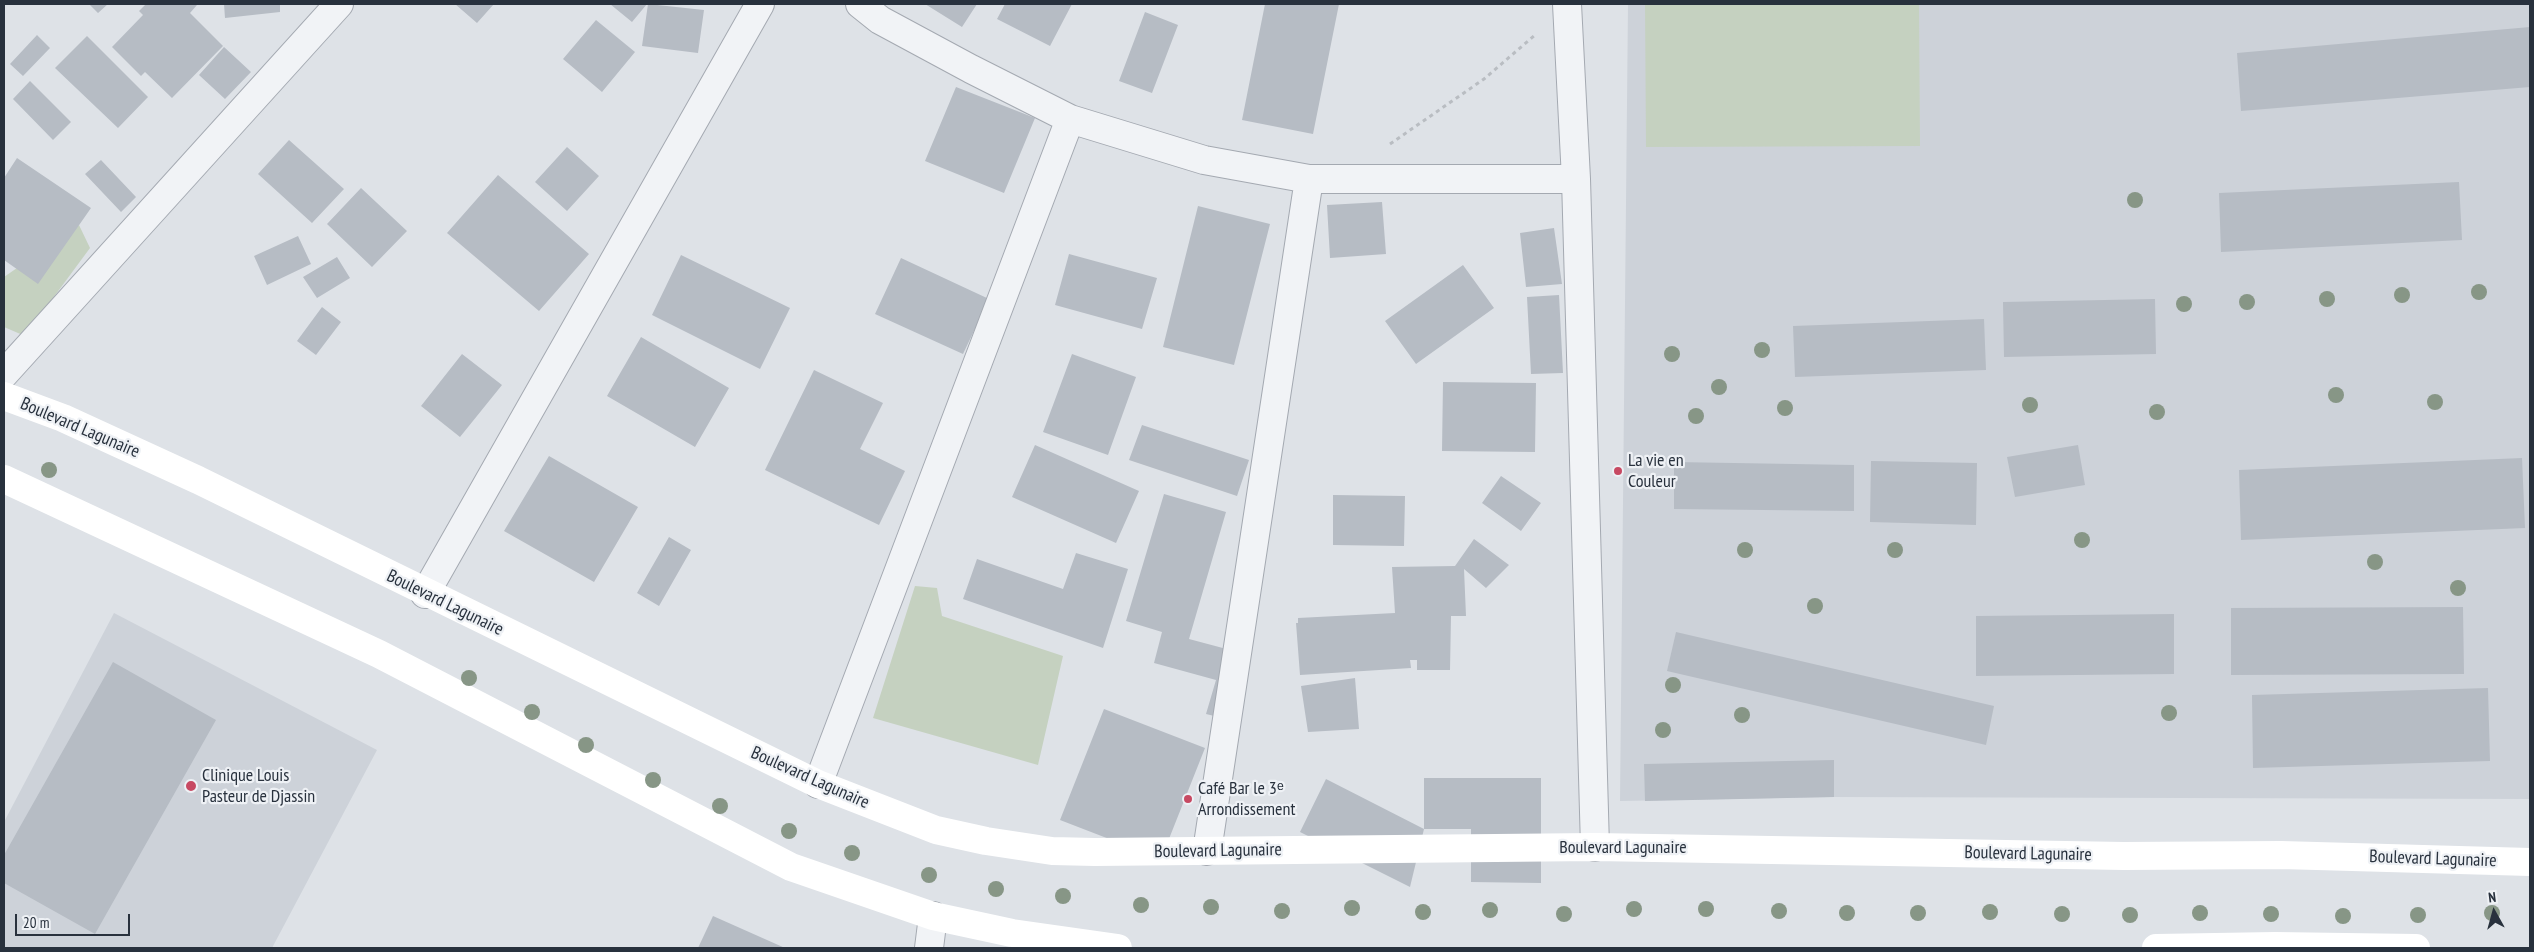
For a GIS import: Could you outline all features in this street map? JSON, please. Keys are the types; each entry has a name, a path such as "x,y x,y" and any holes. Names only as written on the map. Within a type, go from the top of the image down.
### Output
{"main road":[{"name":"Boulevard Lagunaire","path":"4,396 63,418 198,480 425,594 818,784 936,830 986,841 1052,851 1595,847 2124,856 2281,855 2530,862"},
{"path":"4,479 379,654 791,867 933,916 1012,933 1118,948"},
{"path":"2156,948 2275,946 2416,948"}],"street":[{"path":"4,374 339,4"},
{"path":"425,594 760,4"},
{"path":"860,4 880,20 1070,118 1204,160 1309,178 1576,179"},
{"path":"1568,6 1576,179 1595,847"},
{"path":"818,784 1070,118"},
{"path":"1207,851 1309,178"},
{"path":"929,948 933,916"}],"path":[{"path":"1388,145 1484,79 1568,6"}],"shaded area":[{"path":"1628,4 2530,4 2530,799 1834,797 1620,801"},
{"name":"Clinique Louis Pasteur de Djassin","path":"114,613 377,750 272,948 4,948 4,822"}],"green space":[{"path":"1645,4 1919,4 1920,146 1646,147"},
{"path":"79,225 90,248 25,336 4,327 4,277"},
{"path":"915,586 937,588 942,616 1063,656 1038,765 873,718"}],"building":[{"path":"89,4 108,4 98,13"},
{"path":"146,4 197,5 190,13 223,46 172,98 145,72 141,76 112,47 143,15 139,11"},
{"path":"224,4 280,4 280,12 225,18"},
{"path":"455,4 494,4 477,23"},
{"path":"610,4 647,4 632,22"},
{"path":"648,4 704,10 698,53 642,46"},
{"path":"925,4 977,4 962,27"},
{"path":"1005,4 1072,4 1050,46 997,19"},
{"path":"1265,4 1339,4 1313,134 1242,120"},
{"path":"1145,12 1178,25 1152,93 1119,81"},
{"path":"596,20 635,52 602,92 563,59"},
{"path":"2530,27 2530,87 2241,111 2237,53"},
{"path":"37,35 50,48 23,76 10,64"},
{"path":"87,36 148,97 118,128 55,68"},
{"path":"224,47 251,72 225,99 199,75"},
{"path":"30,81 71,122 53,140 13,99"},
{"path":"956,87 1035,118 1004,193 925,161"},
{"path":"289,140 344,189 312,223 258,174"},
{"path":"567,147 599,176 567,211 535,182"},
{"path":"17,158 91,208 38,284 4,260 4,178"},
{"path":"101,160 136,197 121,212 85,174"},
{"path":"498,175 589,254 539,311 447,233"},
{"path":"2459,182 2462,240 2221,252 2219,193"},
{"path":"361,188 407,231 372,267 327,224"},
{"path":"1382,202 1386,254 1330,258 1327,205"},
{"path":"1198,206 1270,224 1234,365 1163,347"},
{"path":"1554,228 1562,284 1526,287 1520,233"},
{"path":"298,236 311,264 267,285 254,256"},
{"path":"1069,254 1157,278 1142,329 1055,305"},
{"path":"681,255 790,308 760,369 652,315"},
{"path":"337,257 350,278 317,298 303,277"},
{"path":"901,258 989,299 963,354 875,314"},
{"path":"1463,265 1494,308 1416,364 1385,321"},
{"path":"1559,295 1563,373 1531,374 1527,297"},
{"path":"2155,299 2156,354 2004,357 2003,302"},
{"path":"322,307 341,322 316,355 297,341"},
{"path":"1984,319 1986,370 1795,377 1793,326"},
{"path":"641,337 729,388 695,447 607,396"},
{"path":"462,354 502,385 460,437 421,406"},
{"path":"1072,354 1136,377 1108,455 1043,432"},
{"path":"814,370 883,403 860,449 905,471 879,525 765,470"},
{"path":"1443,382 1536,383 1535,452 1442,451"},
{"path":"1142,425 1249,460 1237,496 1129,460"},
{"path":"1035,445 1139,491 1116,543 1012,497"},
{"path":"2078,445 2085,485 2015,497 2007,457"},
{"path":"549,456 638,507 594,582 504,531"},
{"path":"2522,458 2525,528 2241,540 2239,470"},
{"path":"1871,461 1977,463 1976,525 1870,522"},
{"path":"1674,462 1854,465 1854,511 1674,509"},
{"path":"1501,476 1541,503 1521,531 1482,503"},
{"path":"1164,494 1226,512 1189,639 1249,655 1231,720 1206,714 1216,680 1154,663 1162,632 1126,621"},
{"path":"1333,495 1405,496 1404,546 1333,545"},
{"path":"669,537 691,550 659,606 637,593"},
{"path":"1474,539 1509,565 1486,588 1464,569 1466,616 1451,616 1450,670 1417,670 1417,660 1410,660 1411,668 1300,675 1296,623 1298,623 1298,618 1395,613 1392,567 1455,566"},
{"path":"1076,553 1128,569 1103,648 963,599 977,559 1063,589"},
{"path":"2463,607 2464,674 2231,675 2231,608"},
{"path":"2174,614 2174,674 1976,676 1976,616"},
{"path":"1676,632 1994,706 1986,745 1667,671"},
{"path":"113,662 216,720 95,934 4,883 4,855"},
{"path":"1355,678 1359,729 1308,732 1301,686"},
{"path":"2488,688 2490,761 2253,768 2252,695"},
{"path":"1104,709 1205,748 1161,859 1060,820"},
{"path":"1834,760 1834,797 1645,801 1644,764"},
{"path":"1424,778 1541,778 1541,883 1471,882 1471,829 1424,829"},
{"path":"1326,779 1424,829 1410,887 1300,832"},
{"path":"713,916 785,948 698,948"}],"place":[{"name":"La vie en Couleur","path":"1618,471"},
{"name":"Clinique Louis Pasteur de Djassin","path":"191,786"},
{"name":"Café Bar le 3ᵉ Arrondissement","path":"1188,799"}]}
